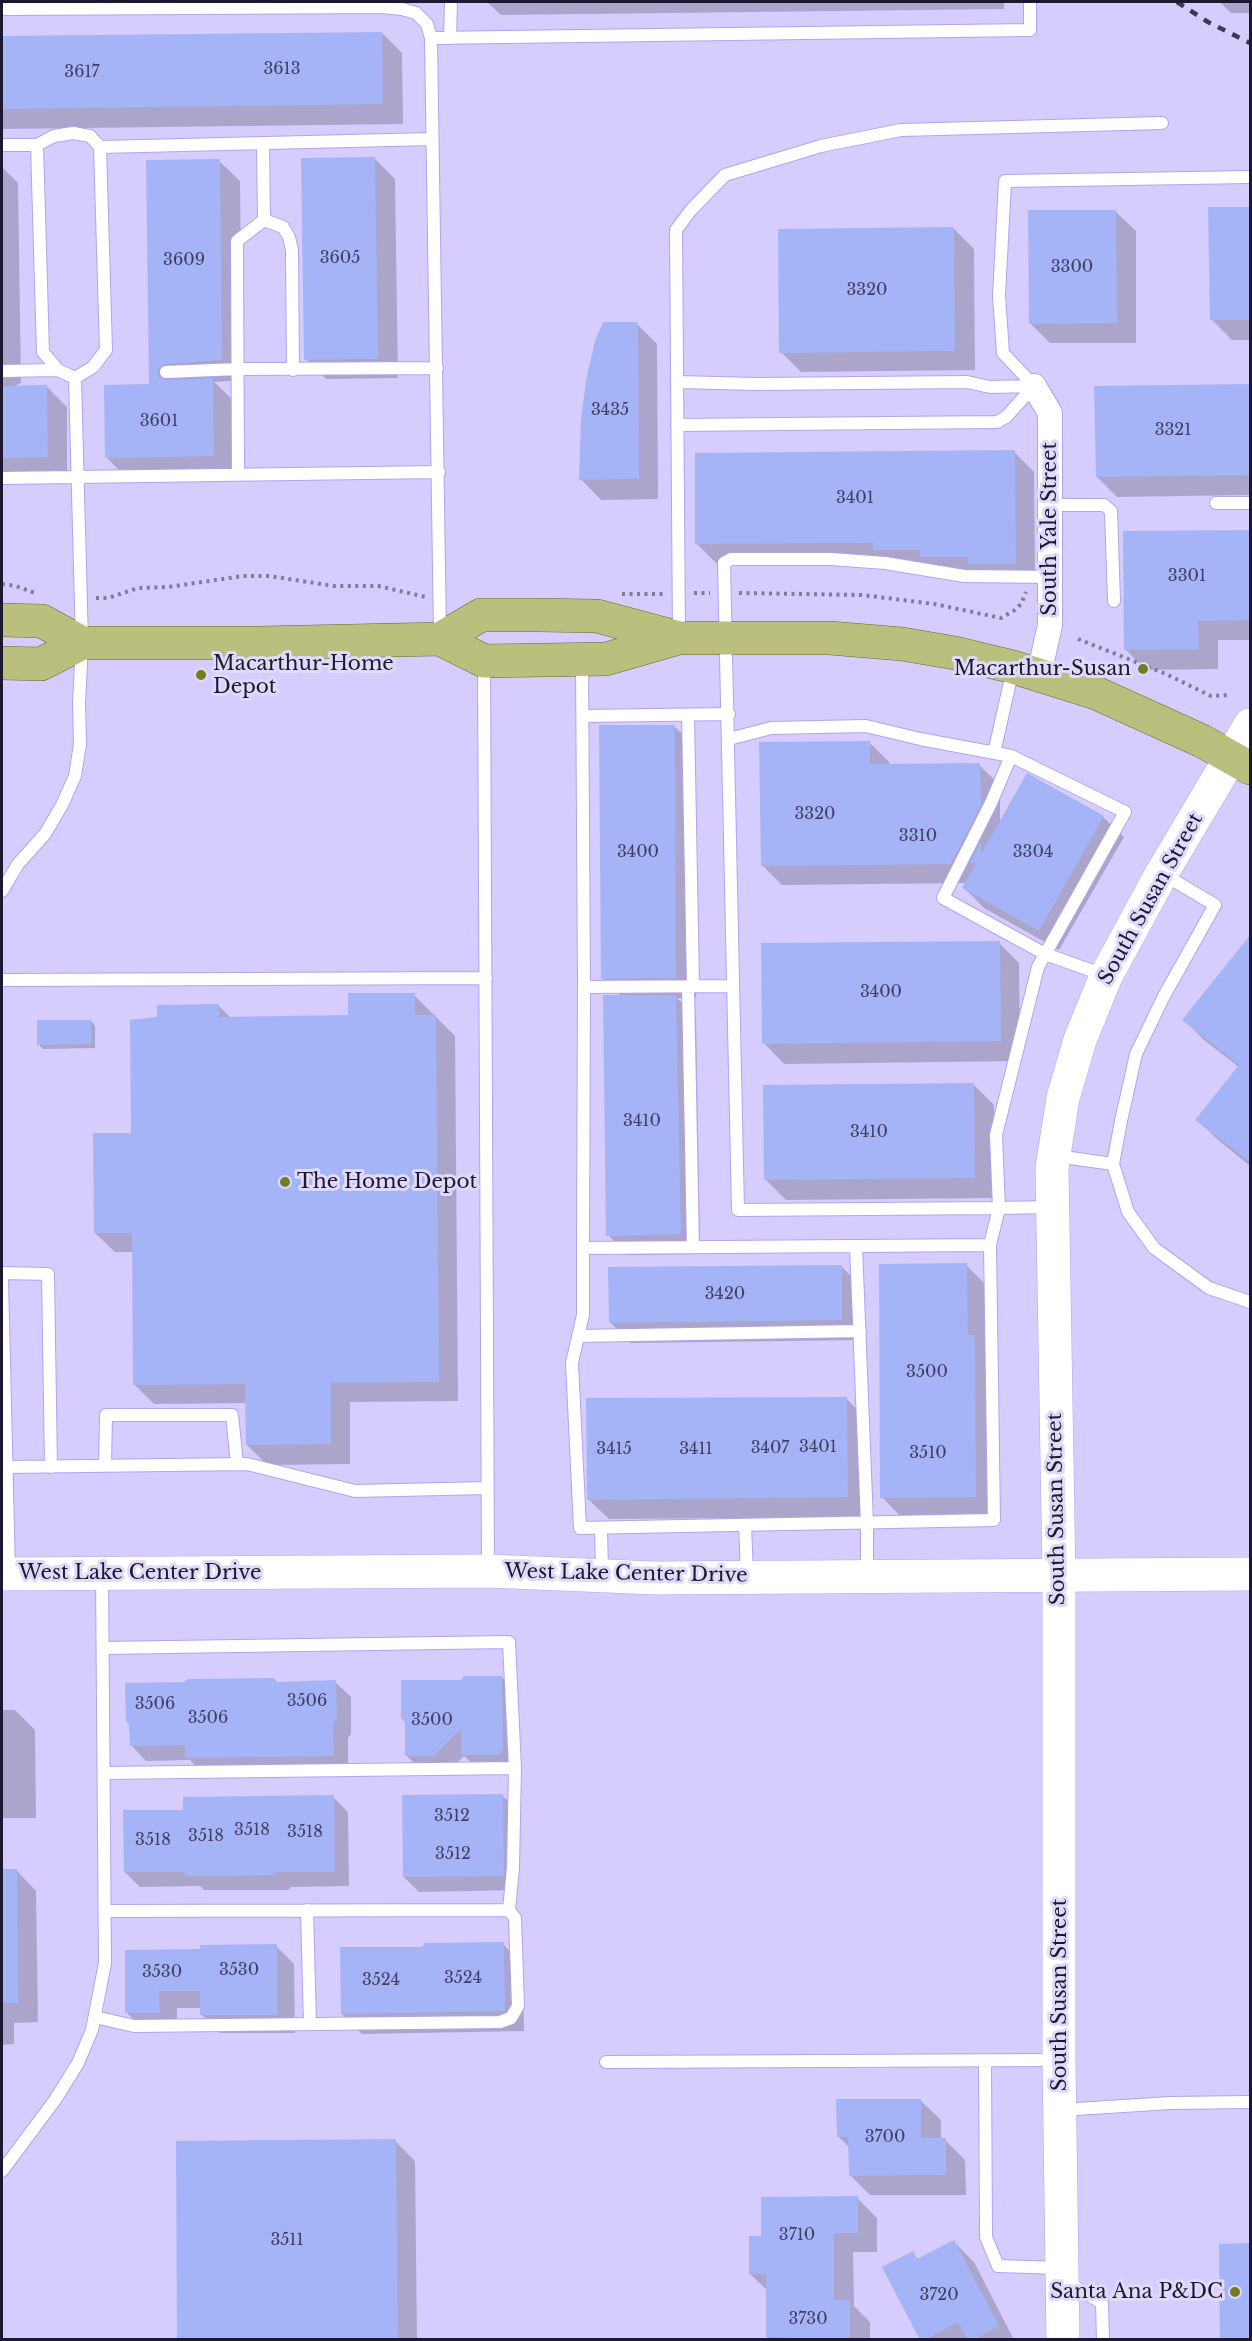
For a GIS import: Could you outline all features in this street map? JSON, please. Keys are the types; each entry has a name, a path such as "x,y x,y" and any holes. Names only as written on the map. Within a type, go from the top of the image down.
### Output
{"main road":[{"path":"440,639 481,615 597,616 679,638"},
{"path":"2,620 42,621 82,644"},
{"path":"2,663 41,664 82,644 440,639 484,661 606,659 679,638 830,638 902,644 955,653 1026,671 1096,693 1137,710 1202,741 1241,763"}],"street":[{"name":"South Yale Street","path":"1026,671 1050,625 1038,577 1050,505 1050,413 1034,386"},
{"name":"South Susan Street","path":"1063,2340 1059,2060 1059,1577 1054,1156 1063,1098 1080,1040 1106,976 1162,873 1241,763 1251,725"},
{"name":"West Lake Center Drive","path":"5,1574 488,1571 655,1578 867,1578 1251,1574"}],"lane":[{"path":"450,38 451,2"},
{"path":"431,38 1030,30 1030,2"},
{"path":"2,9 382,7 416,13 427,24 431,38 440,639"},
{"path":"679,638 676,230 691,210 725,175 821,146 901,130 1162,123"},
{"path":"2,145 37,146 54,136 73,133 90,136 100,147 106,350 93,367 75,378"},
{"path":"100,147 432,139"},
{"path":"264,143 264,220"},
{"path":"37,146 43,352 58,370 75,378"},
{"path":"1034,386 1003,353 999,296 1005,181 1251,177"},
{"path":"238,474 237,241 264,220"},
{"path":"264,220 283,227 289,237 292,250 293,370"},
{"path":"166,372 238,369 437,369"},
{"path":"2,371 58,370"},
{"path":"2,891 18,864 45,834 62,805 75,776 80,744 82,644 75,378"},
{"path":"678,382 757,384 967,382 990,387 1034,386"},
{"path":"677,425 997,422 1006,417 1034,386"},
{"path":"2,478 438,472"},
{"path":"1216,503 1251,503"},
{"path":"1050,505 1104,505 1111,511 1114,601"},
{"path":"1038,577 964,576 885,563 831,559 731,559 724,563 738,1210 1053,1207"},
{"path":"582,660 583,1315 572,1363 580,1528 994,1520 990,1245 999,1208 996,1135 1038,967 1125,812 1011,756 866,726 771,728 729,739"},
{"path":"484,661 488,1571"},
{"path":"994,753 1026,671"},
{"path":"583,716 729,714"},
{"path":"688,715 693,1247"},
{"path":"1011,756 991,803 943,898 1045,954 1106,976"},
{"path":"1162,873 1215,906 1164,996 1136,1054 1120,1120 1113,1164 1128,1212 1155,1248 1209,1288 1251,1302"},
{"path":"2,980 486,978"},
{"path":"584,987 734,986"},
{"path":"1054,1156 1113,1164"},
{"path":"583,1248 990,1245"},
{"path":"856,1246 867,1523 867,1578"},
{"path":"2,1273 48,1274 51,1467"},
{"path":"2,1279 6,1467 5,1574"},
{"path":"578,1336 860,1331"},
{"path":"105,1466 106,1415 232,1414 237,1464"},
{"path":"6,1467 247,1464 355,1491 488,1488"},
{"path":"746,1525 747,1578"},
{"path":"601,1528 602,1575"},
{"path":"2,2171 55,2100 78,2063 92,2030 105,1962 102,1574"},
{"path":"95,2017 134,2026 500,2022 511,2018 518,2006 515,1918 509,1910 513,1868 515,1768 509,1642 103,1648"},
{"path":"104,1773 515,1768"},
{"path":"308,1910 310,2024"},
{"path":"106,1911 509,1910"},
{"path":"985,2060 986,2237 998,2266 1062,2274 1102,2303 1103,2340"},
{"path":"606,2062 1059,2060"},
{"path":"1060,2110 1158,2103 1251,2102"}],"path":[{"path":"81,598 108,598 138,588 168,587 243,576 279,577 334,586 378,586 398,589 422,597"},
{"path":"1005,616 1021,604 1038,577"},
{"path":"2,584 16,586 38,594"},
{"path":"1078,639 1166,674 1211,696 1230,695"}],"shaded area":[{"path":"2,2 1250,2 1250,2339 2,2340"}],"building":[{"path":"382,32 383,104 2,109 2,36"},
{"path":"375,157 378,359 304,360 301,158"},
{"path":"220,159 222,360 165,364 159,368 158,372 159,377 166,380 213,378 214,456 105,458 104,385 149,384 146,160"},
{"path":"1208,207 1251,207 1251,320 1210,320"},
{"path":"1028,210 1116,210 1117,323 1029,324"},
{"path":"954,227 955,351 779,353 778,229"},
{"path":"603,322 638,322 639,479 579,480 581,420 586,380 595,341"},
{"path":"1251,384 1251,475 1096,477 1094,386"},
{"path":"47,385 48,457 2,458 2,386"},
{"path":"1015,450 1016,564 968,564 968,557 920,557 920,550 873,550 873,543 695,544 695,453"},
{"path":"1251,530 1251,620 1198,621 1199,649 1124,650 1123,531"},
{"path":"599,725 675,725 676,978 601,979"},
{"path":"870,741 870,764 980,763 981,805 951,864 761,866 759,742"},
{"path":"1027,773 1104,816 1039,931 962,888 976,863 970,863 981,841 981,854"},
{"path":"1251,934 1251,1163 1195,1120 1239,1065 1182,1020"},
{"path":"1000,941 1001,1041 762,1044 761,943"},
{"name":"The Home Depot","path":"348,993 415,993 415,1015 436,1015 439,1382 331,1383 331,1444 246,1445 245,1384 133,1385 132,1233 94,1233 93,1133 131,1133 130,1020 157,1017 157,1005 219,1004 219,1017 348,1015"},
{"path":"603,995 676,995 681,1234 606,1236"},
{"path":"37,1020 91,1020 92,1044 37,1045"},
{"path":"974,1083 975,1178 764,1180 763,1085"},
{"path":"967,1263 968,1335 975,1335 976,1497 880,1498 879,1264"},
{"path":"842,1265 842,1320 609,1323 608,1267"},
{"path":"847,1397 848,1497 587,1500 586,1398"},
{"path":"464,1676 502,1676 503,1750 498,1755 461,1755 461,1729 434,1756 405,1756 405,1722 401,1718 401,1680 461,1680"},
{"path":"274,1678 277,1682 336,1680 337,1719 333,1722 334,1756 185,1758 185,1745 130,1746 129,1725 126,1721 125,1683 184,1682 188,1679"},
{"path":"503,1794 504,1876 403,1877 402,1795"},
{"path":"334,1795 335,1872 187,1876 183,1872 124,1872 123,1810 183,1810 183,1797"},
{"path":"2,1869 17,1869 18,2003 2,2003"},
{"path":"504,1942 505,2011 341,2014 340,1947 422,1947 425,1943"},
{"path":"277,1944 277,2015 200,2015 200,1991 159,1991 160,2013 125,2013 125,1950 200,1949 200,1945"},
{"path":"836,2099 921,2099 921,2138 946,2138 946,2175 849,2176 848,2137 837,2137"},
{"path":"396,2139 398,2340 177,2340 176,2141"},
{"path":"858,2196 858,2233 834,2233 834,2300 850,2300 850,2340 766,2337 766,2274 749,2274 749,2236 761,2236 761,2197"},
{"path":"954,2240 999,2326 974,2340 968,2340 958,2322 925,2340 920,2340 882,2267 913,2251 917,2259"},
{"name":"Santa Ana P&DC","path":"1251,2243 1251,2340 1220,2340 1219,2244"}],"railway":[{"path":"1177,2 1208,22 1250,43"}],"place":[{"name":"Macarthur-Susan","path":"1143,669"},
{"name":"Macarthur-Home Depot","path":"201,675"},
{"name":"The Home Depot","path":"285,1182"},
{"name":"Santa Ana P&DC","path":"1235,2292"}]}
